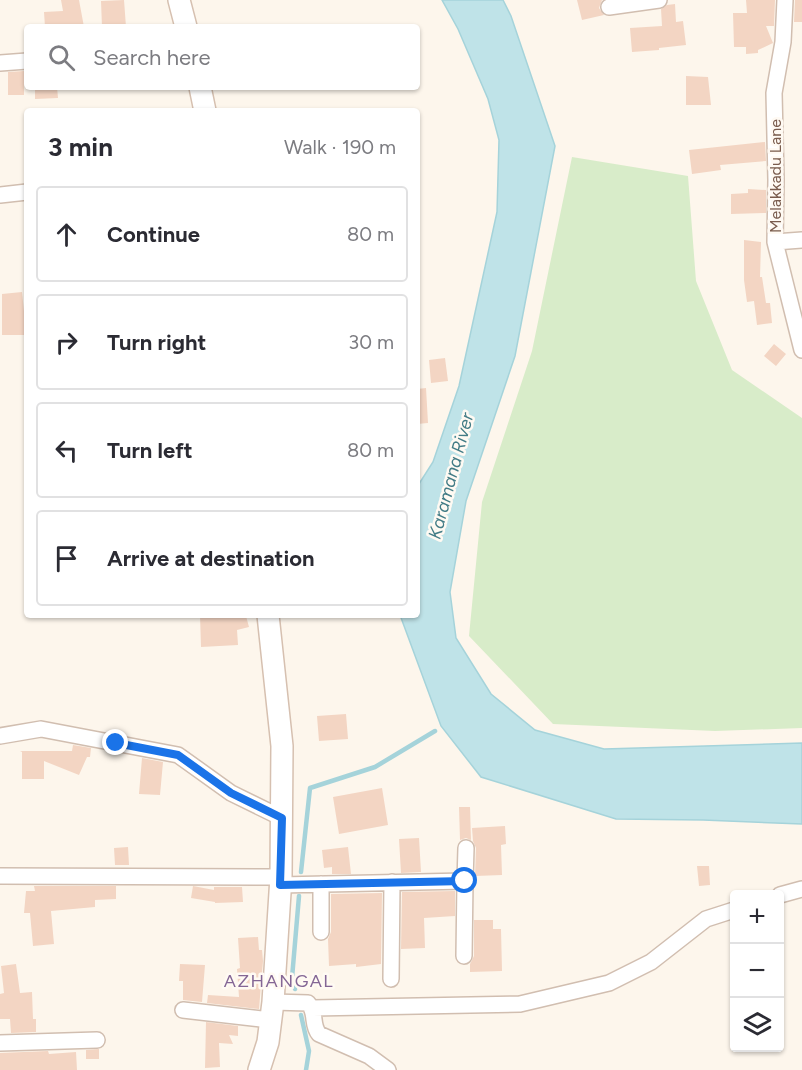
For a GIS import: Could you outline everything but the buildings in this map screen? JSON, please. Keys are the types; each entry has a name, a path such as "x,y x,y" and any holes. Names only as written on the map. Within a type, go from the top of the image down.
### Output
{"main road":[{"path":"179,0 185,24"},
{"path":"201,90 204,108"},
{"path":"259,1070 268,1042 272,1011 281,881 282,746 268,618"}],"street":[{"path":"609,7 659,0"},
{"name":"Melakkadu Lane","path":"784,0 783,42 774,93 775,242 802,350"},
{"path":"0,63 24,61"},
{"path":"0,195 24,192"},
{"path":"775,242 802,240"},
{"path":"0,736 41,729 178,755 231,793 282,818"},
{"path":"464,956 466,848"},
{"path":"0,876 281,881 321,884 465,881"},
{"path":"391,980 392,882"},
{"path":"321,884 321,932"},
{"path":"784,894 802,889"},
{"path":"183,1010 272,1011 306,1003 313,1008 520,1004 609,983 651,962 706,919 730,912"},
{"path":"313,1008 315,1030 319,1034 369,1056 388,1070"},
{"path":"0,1043 97,1041"}],"green space":[{"path":"572,157 688,176 696,281 732,370 802,418 802,728 715,731 553,724 469,636 482,502 532,351"}],"water":[{"name":"Karamana River","path":"442,0 503,0 511,16 555,146 515,356 466,501 450,592 456,638 491,694 535,730 604,749 802,743 802,824 616,819 481,777 441,726 401,618 420,618 420,482 433,462 459,386 497,212 499,140 488,99 458,29"}],"waterway":[{"path":"301,872 310,788 375,767 435,731"},
{"path":"295,989 292,978 299,896"},
{"path":"301,1015 309,1051 306,1070"}],"district":[{"name":"AZHANGAL","path":"279,981"}],"route":[{"path":"116,743 178,755 231,793 282,818 280,885 465,881"}]}
